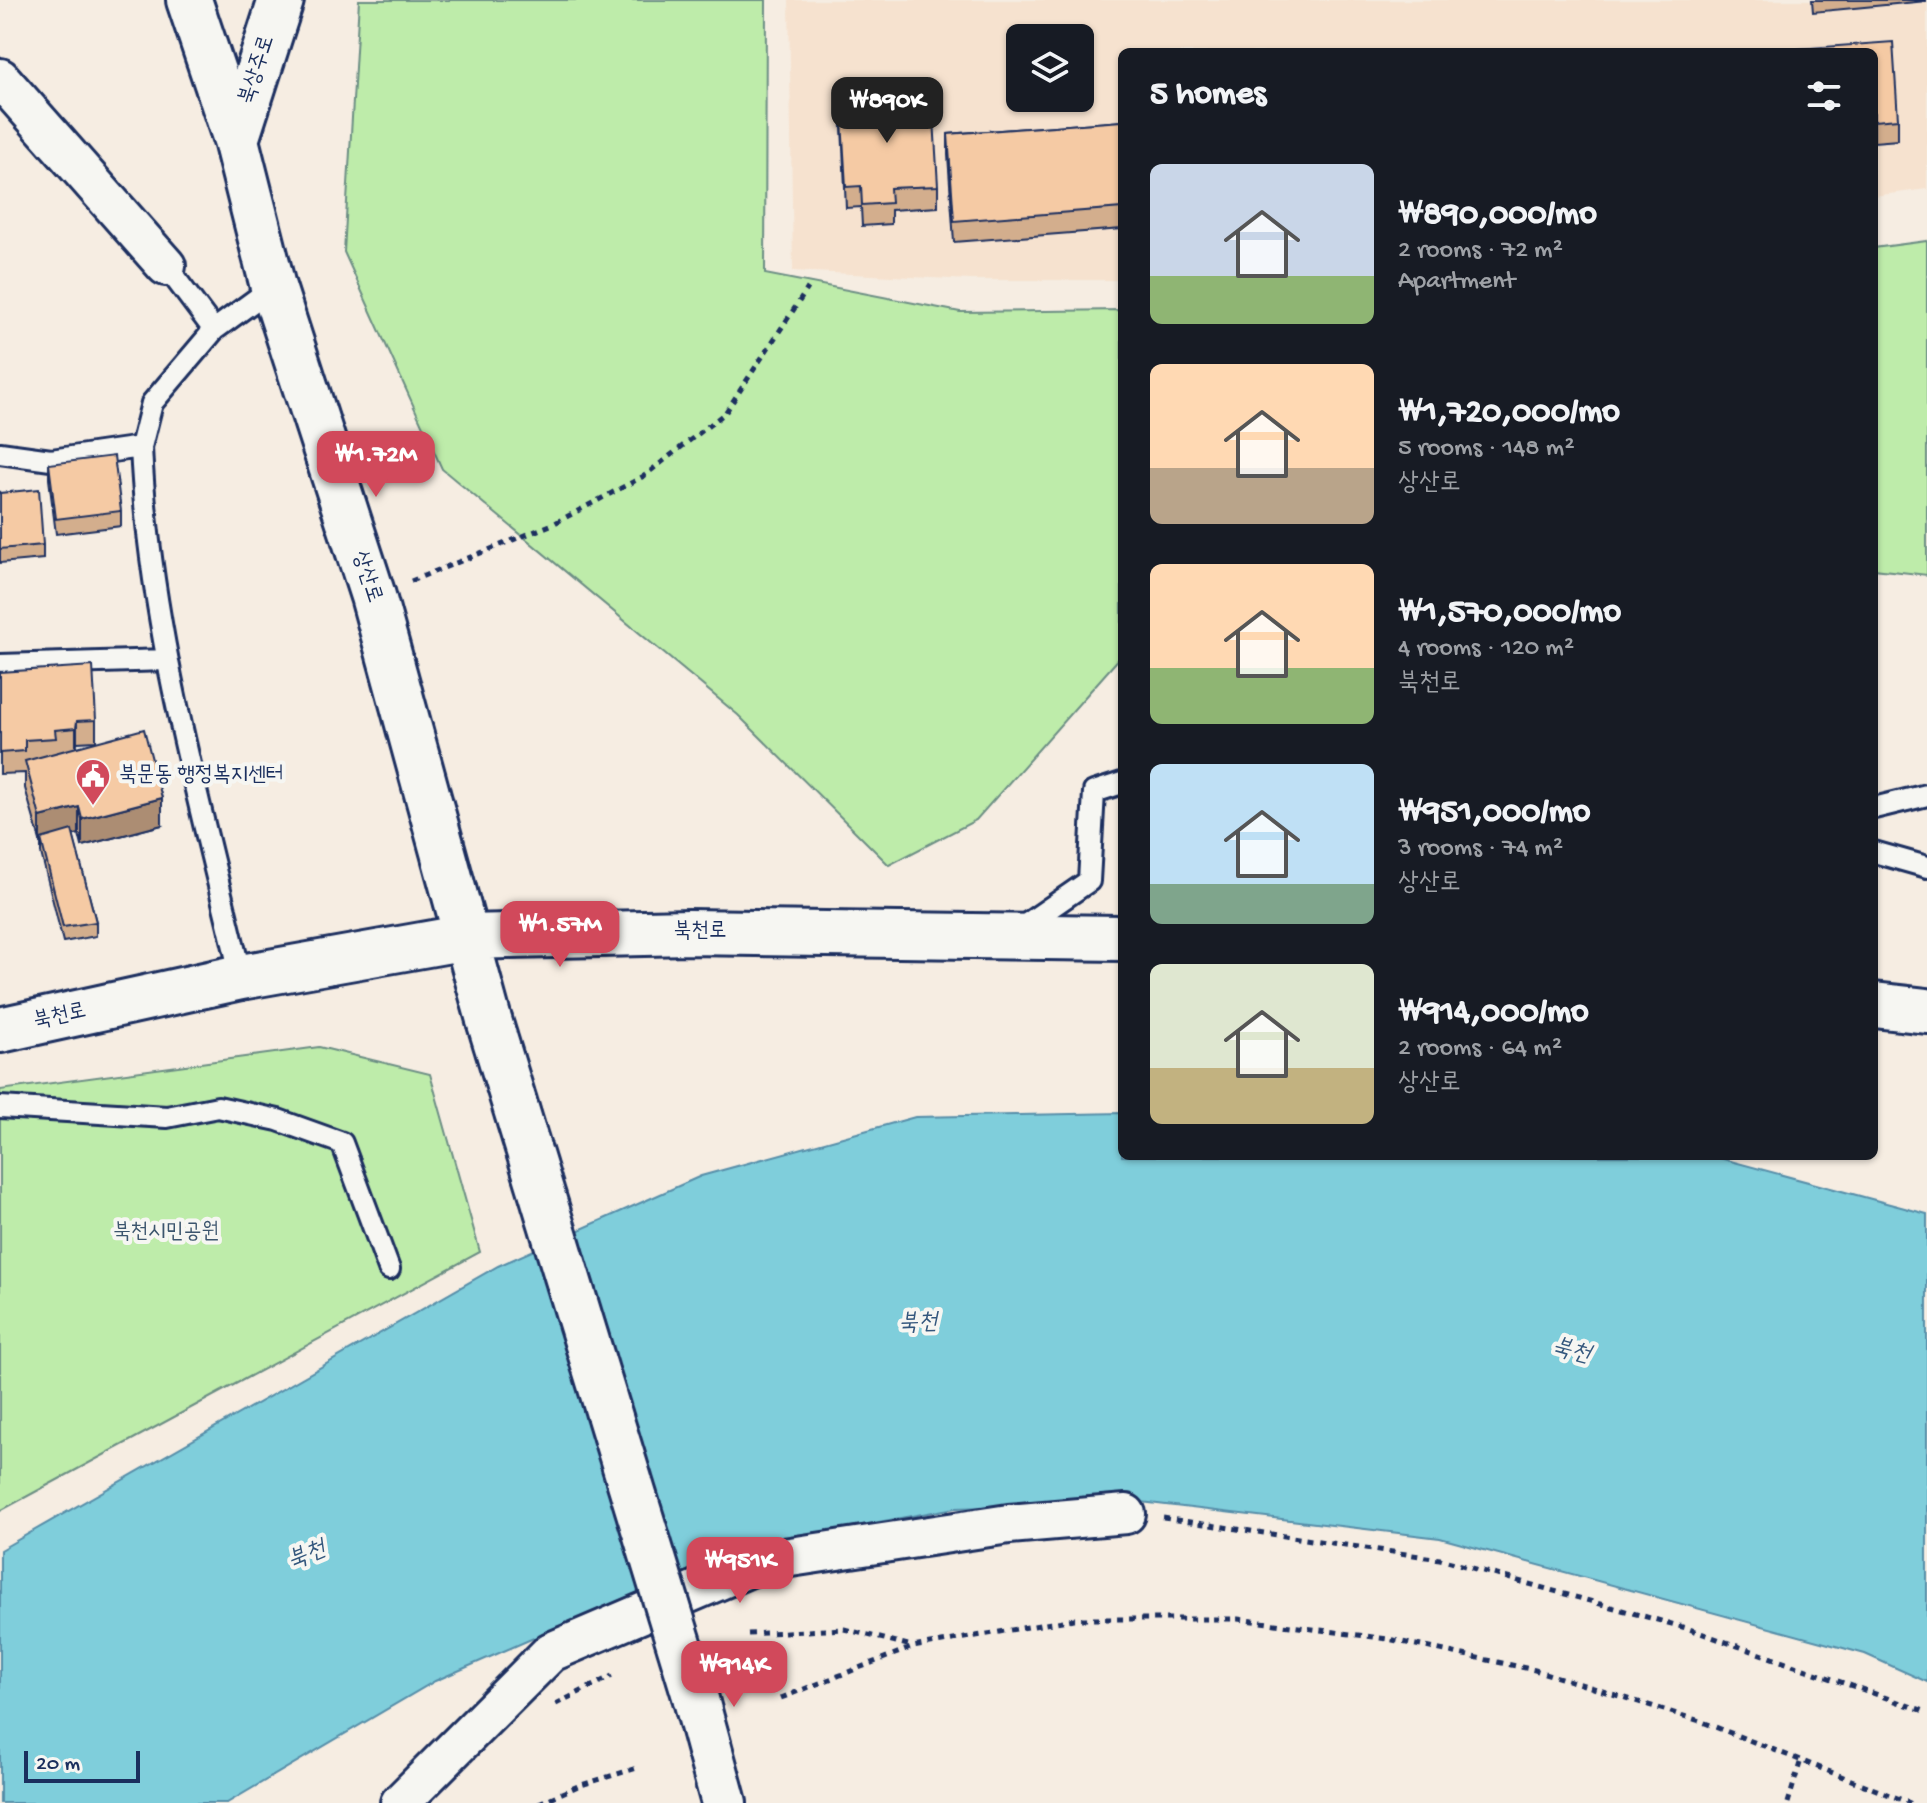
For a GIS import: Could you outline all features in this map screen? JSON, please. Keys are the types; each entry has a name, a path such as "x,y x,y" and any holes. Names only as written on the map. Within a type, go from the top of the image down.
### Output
{"street":[{"name":"상산로","path":"189,0 236,140 273,287 373,596 489,1020 708,1742"},
{"name":"북상주로","path":"236,140 281,0"},
{"path":"0,78 166,266"},
{"name":"북천로","path":"0,1030 241,977 467,937 689,932 1012,934 1118,938"},
{"path":"1878,1005 1927,1011"},
{"path":"400,1803 551,1652 764,1561 1009,1524 1126,1514"},
{"path":"697,1803 708,1742"},
{"path":"708,1742 724,1803"},
{"path":"708,1742 752,1803"}],"lane":[{"path":"166,266 214,330"},
{"path":"241,977 167,660 146,535 141,447 152,403 214,330 273,287"},
{"path":"0,453 51,460 141,447"},
{"path":"0,665 167,660"},
{"path":"1012,934 1089,881 1094,792 1118,784"},
{"path":"1878,807 1927,795"},
{"path":"1878,853 1927,867"},
{"path":"0,1107 167,1117 218,1107 278,1120 342,1143 389,1269"}],"path":[{"path":"373,596 553,524 644,476 725,413 808,288"},
{"path":"1126,1514 1179,1519 1440,1559 1686,1628 1927,1712"},
{"path":"781,1698 913,1647 1074,1619 1238,1619 1388,1639 1535,1670 1700,1721 1800,1763 1910,1803"},
{"path":"748,1634 844,1629 913,1647"},
{"path":"1788,1803 1800,1763"},
{"path":"539,1803 578,1786 637,1768"}],"shaded area":[{"path":"789,0 1927,0 1927,189 1878,195 1878,48 1118,48 1118,280 971,280 793,271"}],"green space":[{"path":"359,0 766,0 765,274 960,312 1118,310 1118,660 976,820 889,865 738,715 442,469 344,252"},
{"path":"1927,241 1927,575 1878,569 1878,247"},
{"name":"북천시민공원","path":"319,1047 430,1074 480,1252 0,1511 0,1090"}],"water":[{"name":"북천","path":"1118,1113 1118,1160 1727,1160 1927,1214 1927,1682 1865,1654 1440,1538 1141,1502 955,1508 742,1547 435,1681 227,1803 0,1803 0,1550 498,1266 701,1176 915,1117"}],"building":[{"path":"1893,42 1898,119 1878,121 1878,48 1811,48"},
{"path":"872,84 874,105 933,102 938,186 890,188 891,203 862,205 861,186 846,187 840,86"},
{"path":"1118,121 1118,208 954,221 948,134"},
{"path":"114,456 121,511 56,519 49,464"},
{"path":"39,489 43,545 0,549 0,493"},
{"path":"93,666 96,720 77,721 76,728 55,730 56,738 25,740 25,751 0,753 0,672"},
{"path":"144,729 162,798 82,819 79,807 40,817 25,761"},
{"path":"72,830 96,922 63,927 41,839"}],"place":[{"name":"북문동 행정복지센터","path":"93,807"}]}
